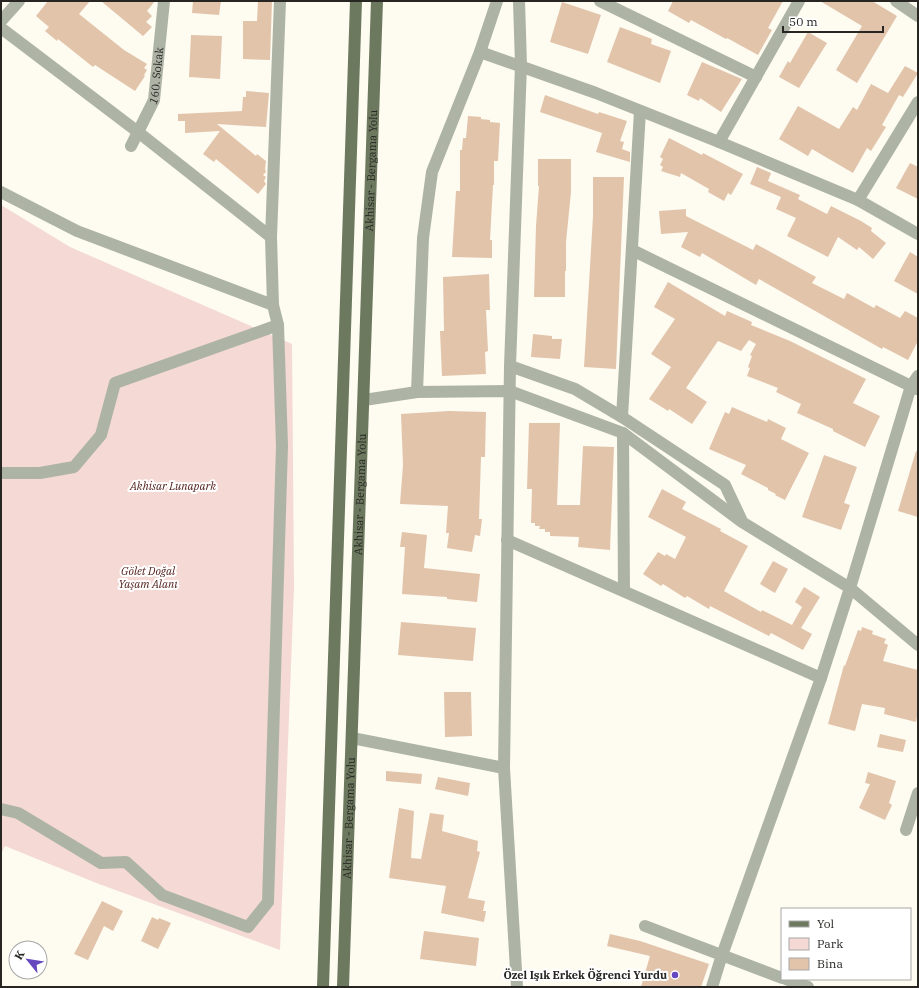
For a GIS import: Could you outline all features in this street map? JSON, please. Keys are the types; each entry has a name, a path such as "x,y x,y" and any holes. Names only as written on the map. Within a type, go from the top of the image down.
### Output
{"main road":[{"name":"Akhisar - Bergama Yolu","path":"322,987 356,1"},
{"name":"Akhisar - Bergama Yolu","path":"343,987 377,1"}],"street":[{"path":"1,21 19,1"},
{"name":"160. Sokak","path":"131,146 154,100 164,1"},
{"path":"1,808 18,813 101,863 126,862 162,895 248,927 268,902 282,446 278,325 273,305 271,237 280,1"},
{"path":"417,392 423,238 432,172 480,52 497,1"},
{"path":"517,987 504,768 510,366 521,66 519,1"},
{"path":"600,1 756,77"},
{"path":"719,142 799,1"},
{"path":"896,1 918,16"},
{"path":"1,28 138,132 271,237"},
{"path":"480,52 521,66 719,142 858,200 918,234"},
{"path":"858,200 918,102"},
{"path":"622,417 640,111"},
{"path":"1,192 78,230 273,305"},
{"path":"632,250 916,384 821,678 712,987"},
{"path":"1,473 40,473 74,467 101,435 115,383 278,325"},
{"path":"510,366 575,389 622,417 724,485 742,522"},
{"path":"364,400 417,392 510,391 623,434 742,522 850,588 918,645"},
{"path":"623,434 624,591"},
{"path":"507,540 821,678"},
{"path":"352,738 504,768"},
{"path":"906,830 918,793"},
{"path":"645,926 781,978"},
{"path":"789,980 808,987"}],"green space":[{"name":"Gölet Doğal Yaşam Alanı","path":"1,205 70,247 292,344 294,587 280,950 99,884 5,846 1,854"}],"building":[{"path":"48,1 90,1 79,14 124,50 147,64 144,68 147,70 144,75 145,76 135,91 95,65 93,67 58,39 57,41 45,31 49,27 36,16"},
{"path":"101,1 155,1 147,11 152,16 146,22 152,27 143,36"},
{"path":"193,1 221,1 219,15 192,13"},
{"path":"258,1 272,1 270,60 243,59 243,21 257,21"},
{"path":"673,1 783,1 768,28 772,30 758,55 691,20 689,23 668,11"},
{"path":"820,1 872,1 897,16 857,83 836,70 862,26"},
{"path":"562,2 601,15 588,54 550,42"},
{"path":"620,27 652,39 651,44 671,51 660,83 607,62"},
{"path":"808,32 827,43 799,88 779,77 788,61 790,63"},
{"path":"191,35 222,36 220,79 189,77"},
{"path":"702,62 742,79 721,112 700,98 699,101 687,95"},
{"path":"905,66 918,73 903,97 899,95 882,125 886,127 871,151 867,148 853,173 812,149 808,156 779,139 798,106 839,129 853,107 857,110 871,84 888,93"},
{"path":"246,91 269,93 266,127 217,124 256,156 257,154 266,161 266,172 263,175 266,177 264,181 266,184 258,194 216,159 214,162 203,154 220,131 185,133 185,121 178,121 178,114 242,111 243,97 246,97"},
{"path":"545,95 598,114 599,112 627,121 620,141 624,142 622,149 630,152 630,162 596,152 602,133 540,112"},
{"path":"468,116 481,117 481,119 490,120 490,122 500,123 498,161 494,161 494,185 490,240 492,240 492,258 452,257 456,191 460,191 460,150 462,150 463,138 466,138"},
{"path":"669,138 702,155 703,153 743,174 731,195 728,193 724,201 708,192 709,189 681,173 680,177 661,171 663,167 660,165 663,159 660,157"},
{"path":"538,159 571,159 571,192 566,242 565,297 534,297 539,186"},
{"path":"910,163 918,167 918,199 896,188"},
{"path":"757,167 771,173 768,181 800,195 798,199 827,214 831,206 861,221 872,228 871,231 886,243 873,259 859,247 857,250 838,237 828,257 787,236 796,218 776,209 781,197 750,184"},
{"path":"593,177 624,177 616,369 584,367 593,216"},
{"path":"686,209 686,216 753,250 756,244 816,277 812,283 844,299 847,293 874,308 876,305 900,318 905,311 918,318 918,341 908,360 883,347 882,349 759,279 756,285 702,253 700,257 681,247 688,232 661,234 659,211"},
{"path":"910,252 918,257 918,294 894,281"},
{"path":"489,274 490,310 486,310 488,351 485,352 486,374 442,376 440,331 444,331 443,277"},
{"path":"668,282 725,316 727,311 752,322 751,325 790,341 866,379 853,403 880,416 865,447 833,431 833,429 797,413 801,404 776,392 778,388 747,376 750,368 748,367 752,356 750,355 756,344 749,340 741,351 718,341 686,388 707,402 692,424 669,409 668,411 649,399 671,367 651,354 675,319 654,307"},
{"path":"533,334 552,336 552,339 562,339 560,359 531,357"},
{"path":"732,407 767,422 768,419 786,428 781,439 809,453 785,500 775,495 776,494 768,490 768,488 741,474 746,465 709,449 725,412 729,414"},
{"path":"449,411 486,412 485,457 481,457 479,519 482,519 480,536 475,535 472,552 447,548 449,533 446,533 448,506 400,504 403,465 401,414"},
{"path":"529,423 560,423 557,505 580,505 583,446 614,447 610,550 578,547 579,537 550,536 550,532 545,532 545,529 539,529 540,526 535,526 535,523 531,523 532,489 527,489"},
{"path":"916,451 918,452 918,517 898,511"},
{"path":"824,455 857,467 844,503 850,505 841,530 802,517"},
{"path":"662,489 686,502 682,509 721,529 720,531 748,546 724,591 761,612 762,610 792,625 802,607 795,602 804,587 820,597 801,628 812,634 803,650 771,633 769,636 710,606 709,609 687,596 685,598 663,584 661,586 643,574 658,552 675,559 686,537 648,517"},
{"path":"402,532 427,535 424,568 480,574 477,602 447,599 447,597 402,594 405,547 400,547"},
{"path":"773,561 788,569 775,593 760,584"},
{"path":"401,622 476,628 473,661 398,655"},
{"path":"862,627 873,631 872,634 886,639 884,643 888,645 883,661 918,670 918,712 916,722 884,714 885,708 862,704 855,731 828,724 844,665 845,666 858,630 861,631"},
{"path":"444,692 471,692 472,736 445,737"},
{"path":"880,734 906,740 903,752 877,747"},
{"path":"386,771 422,774 421,784 386,781"},
{"path":"868,772 896,781 889,803 892,805 885,820 859,808 870,784 865,783"},
{"path":"438,777 470,783 468,796 435,789"},
{"path":"399,808 414,811 411,858 421,859 430,813 444,815 442,831 478,841 477,851 480,852 468,898 485,901 483,911 486,911 484,922 441,913 446,886 389,878"},
{"path":"102,901 123,911 113,931 104,926 88,960 74,954"},
{"path":"152,917 171,923 158,949 141,941"},
{"path":"424,931 479,938 476,966 420,959"},
{"name":"Özel Işık Erkek Öğrenci Yurdu","path":"610,934 640,941 709,964 701,987 641,987 650,956 607,946"}],"place":[{"name":"Özel Işık Erkek Öğrenci Yurdu","path":"675,975"}],"park label":[{"name":"Akhisar Lunapark","path":"173,486"}]}
